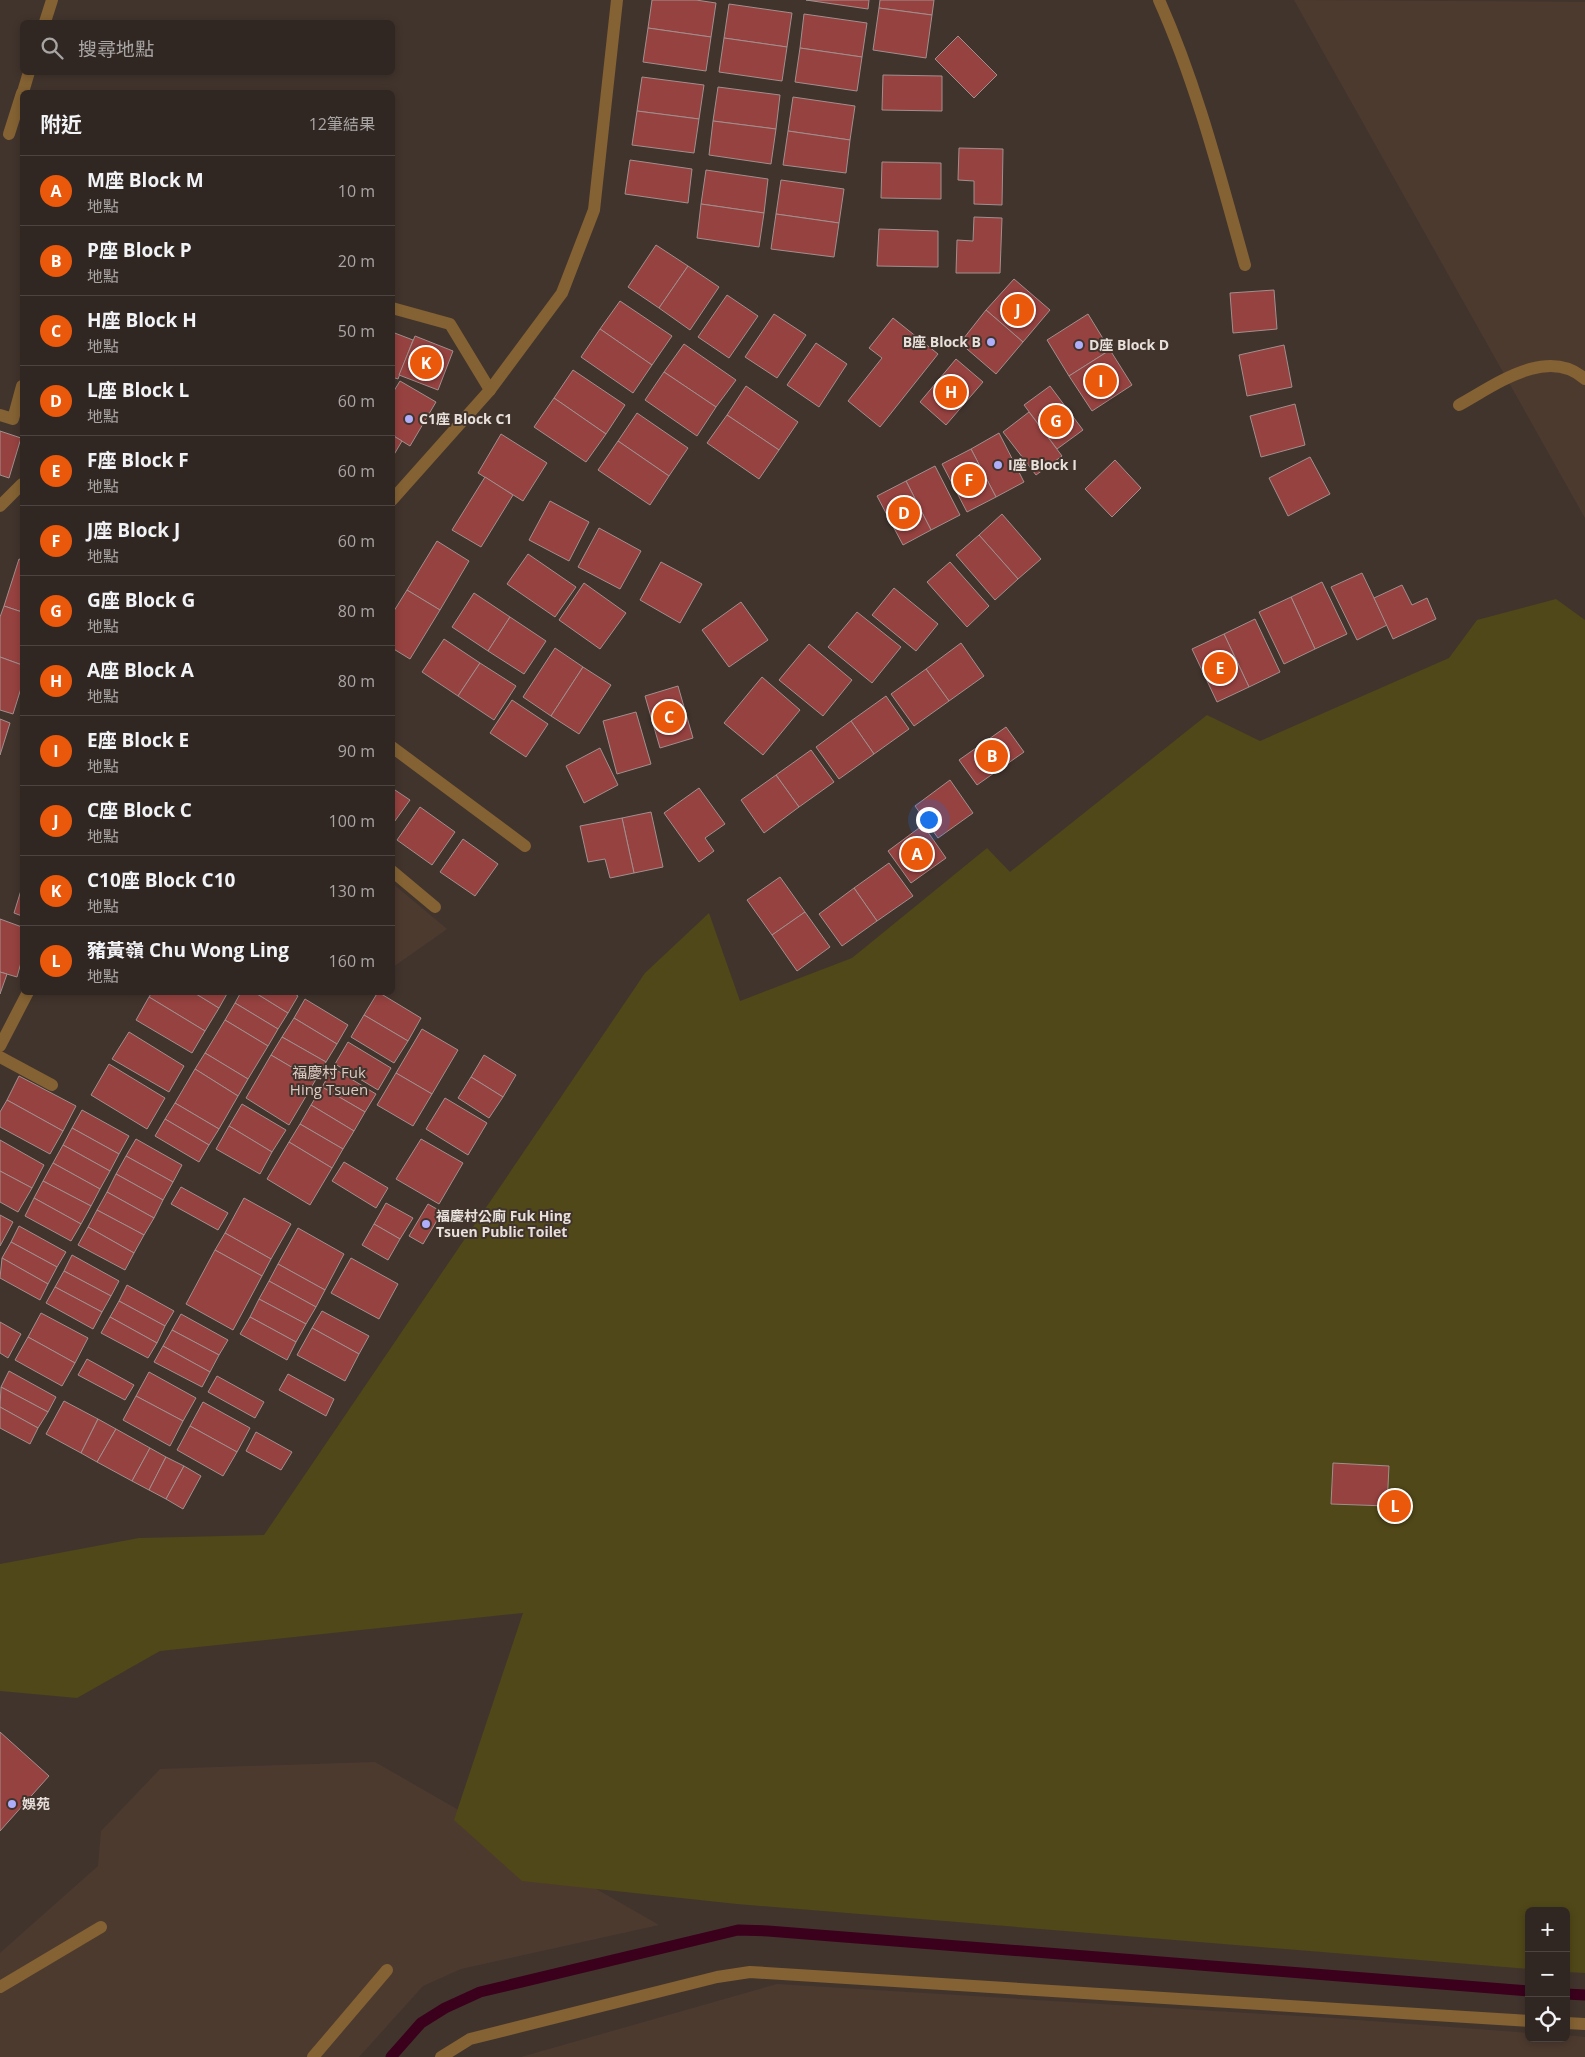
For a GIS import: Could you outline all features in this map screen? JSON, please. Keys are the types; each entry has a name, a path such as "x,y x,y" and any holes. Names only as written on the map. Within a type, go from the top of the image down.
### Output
{"street":[{"path":"46,20 52,0"},
{"path":"395,497 490,390 562,293 594,210 617,0"},
{"path":"1159,0 1171,26 1212,151 1244,265"},
{"path":"24,90 28,75"},
{"path":"9,134 20,102"},
{"path":"395,309 450,324 490,390"},
{"path":"1459,405 1523,370 1555,365 1585,379"},
{"path":"0,415 13,419 20,393"},
{"path":"0,506 20,486"},
{"path":"395,749 525,846"},
{"path":"395,874 435,907"},
{"path":"0,1046 26,995"},
{"path":"0,1057 52,1085"},
{"path":"0,1987 101,1927"},
{"path":"313,2057 387,1970"},
{"path":"441,2057 470,2039 717,1977 750,1972 1525,2021"},
{"path":"1570,2023 1585,2024"}],"shaded area":[{"path":"1294,0 1585,2 1585,518"},
{"path":"1556,599 1585,620 1585,1973 1570,1972 1570,1907 1525,1907 1525,1969 737,1904 522,1881 454,1820 523,1613 160,1651 77,1698 0,1691 0,1564 139,1538 264,1535 645,973 709,913 740,1001 852,958 987,848 1010,872 1207,715 1260,741 1449,658 1477,620"},
{"path":"395,886 447,929 395,966"},
{"path":"375,1762 659,1925 461,1969 423,1986 359,2057 0,2057 0,1953 98,1866 101,1831 160,1769"},
{"path":"777,1984 1331,2018 1525,2033 1525,2042 1570,2042 1570,2035 1585,2037 1585,2057 521,2057"}],"building":[{"path":"652,0 696,0 716,3 711,37 648,28"},
{"path":"806,0 869,0 868,9"},
{"path":"880,0 934,0 932,15 879,8"},
{"path":"729,4 792,13 787,47 724,38"},
{"path":"879,8 932,15 926,58 873,50"},
{"path":"804,14 867,23 862,57 800,48"},
{"path":"648,28 711,37 706,71 643,62"},
{"path":"958,36 997,75 974,98 935,59"},
{"path":"724,38 787,47 782,81 719,72"},
{"path":"800,48 862,57 857,91 795,82"},
{"path":"883,75 942,76 942,111 882,110"},
{"path":"642,77 704,85 699,119 637,111"},
{"path":"718,87 780,95 776,129 713,121"},
{"path":"793,97 855,106 850,140 788,131"},
{"path":"637,111 699,119 694,153 632,145"},
{"path":"713,121 776,129 771,164 709,155"},
{"path":"788,131 850,140 846,173 783,165"},
{"path":"959,148 1003,149 1002,205 974,204 974,181 958,180"},
{"path":"630,160 692,169 688,203 625,194"},
{"path":"882,162 941,163 941,199 881,198"},
{"path":"706,170 768,179 764,213 701,204"},
{"path":"781,180 844,189 839,223 776,214"},
{"path":"701,204 764,213 759,247 697,238"},
{"path":"776,214 839,223 834,257 771,249"},
{"path":"974,217 1002,218 1000,273 956,273 957,240 973,241"},
{"path":"879,229 938,231 938,267 877,266"},
{"path":"656,245 688,266 659,308 628,287"},
{"path":"688,266 719,287 690,330 659,308"},
{"path":"1014,279 1050,310 1023,342 986,310"},
{"path":"1274,290 1277,329 1233,333 1230,293"},
{"path":"727,295 758,316 729,358 698,337"},
{"path":"620,301 672,336 652,365 600,329"},
{"name":"B座 Block B","path":"986,310 1023,342 996,374 960,343"},
{"path":"774,314 806,335 777,378 745,357"},
{"name":"D座 Block D","path":"1088,314 1110,350 1069,376 1047,340"},
{"path":"893,318 938,354 880,427 848,401 882,358 869,348"},
{"path":"600,329 652,365 633,393 581,357"},
{"path":"395,333 413,340 398,379 395,378"},
{"path":"415,336 453,351 438,390 399,375"},
{"path":"816,343 847,364 819,407 787,385"},
{"path":"684,344 736,380 716,407 664,372"},
{"path":"1284,345 1292,387 1247,396 1239,355"},
{"path":"1110,350 1132,385 1092,411 1069,376"},
{"path":"956,359 983,382 946,425 920,402"},
{"path":"573,370 625,405 606,434 554,398"},
{"path":"664,372 716,407 697,436 645,400"},
{"name":"C1座 Block C1","path":"400,381 436,402 410,446 395,437 395,389"},
{"path":"746,386 798,422 779,450 727,415"},
{"path":"1050,386 1083,430 1057,449 1024,405"},
{"path":"554,398 606,434 586,462 534,427"},
{"path":"1295,404 1305,445 1261,457 1250,416"},
{"path":"1029,412 1062,456 1036,475 1003,432"},
{"path":"637,413 688,448 669,476 618,441"},
{"path":"727,415 779,450 759,479 707,443"},
{"path":"0,431 20,438 20,441 9,478 0,475"},
{"name":"I座 Block I","path":"999,433 1024,482 996,497 971,449"},
{"path":"501,434 547,463 523,501 478,473"},
{"path":"395,437 402,441 395,453"},
{"path":"618,441 669,476 650,505 598,470"},
{"path":"971,449 996,497 967,512 942,464"},
{"path":"1310,457 1330,494 1288,516 1269,478"},
{"path":"1115,460 1141,488 1112,517 1085,489"},
{"path":"935,466 960,515 931,530 906,481"},
{"path":"485,477 513,495 481,547 452,530"},
{"path":"906,481 931,530 903,545 877,496"},
{"path":"550,501 589,522 569,561 529,540"},
{"path":"1002,514 1041,559 1018,579 979,535"},
{"path":"599,528 641,551 620,589 578,567"},
{"path":"979,535 1018,579 995,600 956,555"},
{"path":"437,541 469,561 440,610 407,590"},
{"path":"528,554 576,587 555,617 507,584"},
{"path":"19,559 20,611 4,606"},
{"path":"661,562 702,584 680,623 640,600"},
{"path":"950,562 989,606 967,627 927,582"},
{"path":"1362,573 1387,625 1357,640 1331,587"},
{"path":"1322,582 1347,634 1315,649 1291,597"},
{"path":"584,583 626,613 600,649 559,620"},
{"path":"1402,585 1412,605 1427,598 1436,619 1393,639 1374,598"},
{"path":"894,588 938,624 916,651 872,615"},
{"path":"407,590 440,610 410,659 395,650 395,609"},
{"path":"474,593 510,617 488,651 452,627"},
{"path":"1291,597 1315,649 1284,664 1259,612"},
{"path":"741,602 768,640 729,667 702,630"},
{"path":"4,606 20,611 20,664 0,657 0,617"},
{"path":"857,612 901,647 872,683 828,647"},
{"path":"510,617 546,641 524,674 488,651"},
{"path":"1255,619 1280,672 1249,687 1224,634"},
{"path":"1224,634 1249,687 1217,702 1192,649"},
{"path":"444,639 480,663 458,696 422,672"},
{"path":"961,643 984,676 949,701 926,669"},
{"path":"809,644 852,680 823,716 779,680"},
{"path":"555,648 583,667 551,716 523,697"},
{"path":"0,657 20,664 20,691 13,714 0,710"},
{"path":"480,663 516,686 494,720 458,696"},
{"path":"583,667 611,685 579,734 551,716"},
{"path":"926,669 949,701 914,726 891,694"},
{"path":"762,677 800,710 763,755 724,723"},
{"path":"678,686 693,738 660,748 645,696"},
{"path":"886,696 909,729 874,754 851,721"},
{"path":"512,700 548,724 526,757 490,733"},
{"path":"636,712 651,764 617,774 603,721"},
{"path":"0,719 10,723 0,755"},
{"path":"851,721 874,754 839,779 816,747"},
{"path":"1006,727 1024,752 977,785 959,760"},
{"path":"600,748 618,785 584,803 566,766"},
{"path":"811,750 834,782 799,807 776,775"},
{"path":"776,775 799,807 764,833 741,800"},
{"path":"950,780 973,813 938,838 915,806"},
{"path":"699,788 725,824 705,838 714,851 699,862 664,813"},
{"path":"395,790 410,800 395,821"},
{"path":"420,807 455,832 432,865 397,840"},
{"path":"651,812 663,867 634,873 622,818"},
{"path":"622,818 634,873 610,878 605,859 588,862 580,826"},
{"path":"923,825 946,858 911,883 888,851"},
{"path":"463,839 498,864 475,896 440,872"},
{"path":"889,863 913,896 877,921 854,888"},
{"path":"780,877 805,912 772,935 747,900"},
{"path":"854,888 877,921 842,946 819,914"},
{"path":"20,894 20,915 14,913"},
{"path":"805,912 830,947 797,971 772,935"},
{"path":"0,919 20,926 20,966 17,977 0,972"},
{"path":"0,972 7,974 0,994"},
{"path":"150,995 198,995 219,1008 205,1031 149,997"},
{"path":"198,995 226,995 219,1008"},
{"path":"239,995 259,995 288,1013 278,1029 235,1003"},
{"path":"259,995 296,995 298,996 288,1013"},
{"path":"376,995 383,995 421,1018 408,1041 364,1015"},
{"path":"149,997 205,1031 192,1053 136,1020"},
{"path":"305,999 348,1025 337,1044 294,1018"},
{"path":"235,1003 278,1029 268,1046 225,1020"},
{"path":"364,1015 408,1041 394,1063 351,1037"},
{"path":"294,1018 337,1044 326,1062 282,1037"},
{"path":"225,1020 268,1046 248,1079 205,1053"},
{"path":"422,1029 458,1050 432,1094 396,1073"},
{"path":"129,1032 184,1066 169,1092 112,1059"},
{"path":"282,1037 326,1062 315,1081 271,1055"},
{"path":"348,1042 391,1068 378,1090 335,1064"},
{"path":"205,1053 248,1079 238,1096 195,1069"},
{"path":"271,1055 315,1081 289,1125 246,1098"},
{"path":"484,1055 516,1075 503,1097 471,1077"},
{"path":"109,1064 165,1098 147,1129 91,1095"},
{"path":"333,1068 376,1094 365,1112 322,1087"},
{"path":"195,1069 238,1096 219,1129 175,1103"},
{"path":"396,1073 432,1094 413,1126 377,1105"},
{"path":"19,1076 76,1106 63,1131 7,1100"},
{"path":"471,1077 503,1097 489,1118 458,1098"},
{"path":"322,1087 365,1112 354,1131 311,1105"},
{"path":"445,1098 487,1123 468,1155 426,1129"},
{"path":"7,1100 63,1131 50,1154 0,1127 0,1112"},
{"path":"175,1103 219,1129 209,1145 165,1119"},
{"path":"242,1104 286,1130 272,1152 229,1126"},
{"path":"311,1105 354,1131 343,1149 300,1124"},
{"path":"82,1110 129,1136 119,1154 72,1128"},
{"path":"165,1119 209,1145 199,1162 155,1136"},
{"path":"300,1124 343,1149 332,1168 289,1142"},
{"path":"229,1126 272,1152 260,1174 216,1149"},
{"path":"72,1128 119,1154 110,1171 63,1145"},
{"path":"136,1139 182,1165 173,1182 126,1156"},
{"path":"421,1139 463,1163 439,1204 396,1179"},
{"path":"0,1140 44,1165 32,1188 0,1171"},
{"path":"289,1142 332,1168 310,1205 267,1179"},
{"path":"63,1145 110,1171 100,1189 53,1163"},
{"path":"126,1156 173,1182 163,1200 116,1174"},
{"path":"344,1162 388,1188 376,1208 332,1181"},
{"path":"53,1163 100,1189 91,1206 43,1181"},
{"path":"0,1171 32,1188 18,1212 0,1202"},
{"path":"116,1174 163,1200 154,1218 107,1192"},
{"path":"43,1181 91,1206 81,1224 34,1198"},
{"path":"181,1187 228,1213 218,1230 171,1204"},
{"path":"107,1192 154,1218 144,1235 97,1210"},
{"path":"34,1198 81,1224 71,1241 25,1216"},
{"path":"244,1198 291,1224 271,1259 225,1233"},
{"path":"386,1203 413,1218 400,1239 374,1224"},
{"name":"福慶村公廁 Fuk Hing Tsuen Public Toilet","path":"428,1204 442,1212 423,1244 409,1236"},
{"path":"97,1210 144,1235 134,1253 88,1227"},
{"path":"0,1215 13,1222 0,1246"},
{"path":"374,1224 400,1239 388,1260 362,1245"},
{"path":"19,1226 66,1252 57,1267 11,1242"},
{"path":"88,1227 134,1253 125,1270 78,1245"},
{"path":"298,1228 344,1254 325,1290 278,1264"},
{"path":"225,1233 271,1259 262,1276 215,1250"},
{"path":"11,1242 57,1267 48,1284 2,1258"},
{"path":"215,1250 262,1276 233,1330 186,1304"},
{"path":"72,1255 119,1281 111,1296 64,1271"},
{"path":"2,1258 48,1284 40,1300 0,1278"},
{"path":"351,1258 398,1284 379,1319 331,1293"},
{"path":"278,1264 325,1290 316,1307 269,1281"},
{"path":"64,1271 111,1296 102,1312 55,1287"},
{"path":"269,1281 316,1307 306,1324 259,1299"},
{"path":"127,1285 174,1311 165,1326 119,1301"},
{"path":"55,1287 102,1312 93,1329 46,1303"},
{"path":"259,1299 306,1324 296,1342 250,1317"},
{"path":"119,1301 165,1326 157,1343 110,1317"},
{"path":"322,1311 369,1336 359,1354 312,1328"},
{"path":"41,1313 88,1338 75,1363 28,1337"},
{"path":"181,1314 228,1340 219,1355 172,1330"},
{"path":"110,1317 157,1343 148,1358 101,1333"},
{"path":"250,1317 296,1342 287,1360 240,1334"},
{"path":"0,1322 21,1334 8,1358 0,1353"},
{"path":"312,1328 359,1354 345,1381 297,1355"},
{"path":"172,1330 219,1355 210,1372 163,1346"},
{"path":"28,1337 75,1363 62,1386 15,1360"},
{"path":"163,1346 210,1372 202,1387 154,1362"},
{"path":"87,1359 134,1385 125,1400 78,1375"},
{"path":"9,1371 56,1397 48,1412 1,1387"},
{"path":"149,1372 196,1398 183,1421 136,1396"},
{"path":"288,1374 334,1399 326,1416 279,1390"},
{"path":"217,1376 264,1402 255,1418 208,1392"},
{"path":"1,1387 48,1412 38,1428 0,1407"},
{"path":"136,1396 183,1421 170,1446 123,1420"},
{"path":"64,1401 98,1419 81,1453 46,1434"},
{"path":"203,1402 250,1428 237,1452 190,1426"},
{"path":"0,1407 38,1428 30,1444 0,1428"},
{"path":"98,1419 116,1429 97,1462 81,1453"},
{"path":"190,1426 237,1452 223,1476 177,1450"},
{"path":"116,1429 150,1448 132,1481 97,1462"},
{"path":"256,1432 292,1452 281,1470 246,1451"},
{"path":"150,1448 166,1457 149,1490 132,1481"},
{"path":"166,1457 184,1466 166,1499 149,1490"},
{"path":"1333,1463 1389,1466 1387,1506 1331,1504"},
{"path":"184,1466 201,1476 183,1509 166,1499"},
{"name":"娛苑","path":"0,1732 49,1776 0,1831"}],"waterway":[{"path":"391,2057 421,2023 445,2008 480,1992 738,1930 1525,1991"},
{"path":"1570,1994 1585,1995"}],"place":[{"name":"C座 Block C","path":"1018,310"},
{"name":"B座 Block B","path":"991,342"},
{"name":"D座 Block D","path":"1079,345"},
{"name":"C10座 Block C10","path":"426,363"},
{"name":"E座 Block E","path":"1101,381"},
{"name":"A座 Block A","path":"951,392"},
{"name":"C1座 Block C1","path":"409,419"},
{"name":"G座 Block G","path":"1056,421"},
{"name":"I座 Block I","path":"998,465"},
{"name":"J座 Block J","path":"969,480"},
{"name":"L座 Block L","path":"904,513"},
{"name":"F座 Block F","path":"1220,668"},
{"name":"H座 Block H","path":"669,717"},
{"name":"P座 Block P","path":"992,756"},
{"name":"M座 Block M","path":"917,854"},
{"name":"福慶村公廁 Fuk Hing Tsuen Public Toilet","path":"426,1224"},
{"name":"豬黃嶺 Chu Wong Ling","path":"1395,1506"},
{"name":"娛苑","path":"12,1804"}],"district":[{"name":"福慶村 Fuk Hing Tsuen","path":"329,1082"}]}
